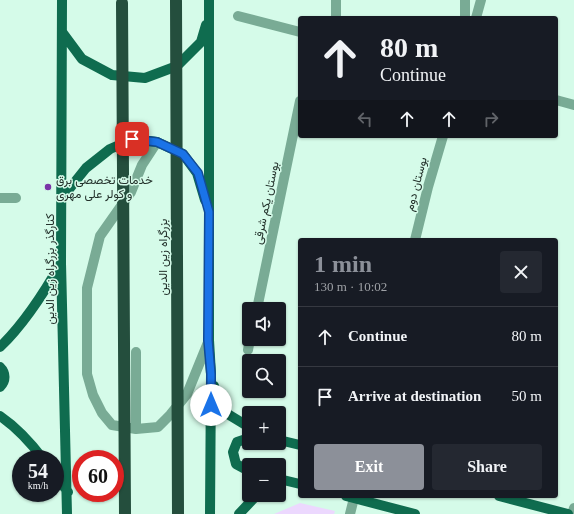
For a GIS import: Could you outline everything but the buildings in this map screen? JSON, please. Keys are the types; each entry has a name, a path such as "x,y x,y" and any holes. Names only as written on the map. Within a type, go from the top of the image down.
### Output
{"highway":[{"name":"بزرگراه زین الدین","path":"176,1 178,514"},
{"path":"122,3 125,514"}],"main road":[{"name":"کنارگذر بزرگراه زین الدین","path":"62,0 61,263 68,514"},
{"path":"209,0 208,340 211,374 210,514"},
{"path":"62,32 82,59 100,69 112,75 145,78 177,66 201,42 209,15"},
{"path":"62,198 86,168 110,149 132,139 157,142 183,154 198,173 209,212"},
{"path":"0,347 20,325 41,298 61,263"},
{"path":"0,367 3,370 5,378 0,387"},
{"path":"211,374 221,410 242,423"},
{"path":"0,416 8,421 37,450"},
{"path":"242,440 237,442 233,452 236,464 242,467"},
{"path":"286,442 298,445"},
{"path":"286,481 298,484"},
{"path":"286,486 298,484"},
{"path":"64,487 68,492"},
{"path":"354,498 415,514"},
{"path":"507,498 568,514"},
{"path":"238,514 249,502"}],"street":[{"path":"336,0 336,16"},
{"path":"464,16 465,0"},
{"path":"477,16 481,0"},
{"path":"238,16 298,31"},
{"path":"558,101 574,105"},
{"name":"بوستان یکم شرقی","path":"258,302 298,112"},
{"name":"بوستان دوم","path":"416,238 442,138"},
{"path":"157,142 142,165 131,192 100,236 87,288 87,374 93,395 102,413 112,425 136,428 158,427 170,415 186,394 208,340"},
{"path":"0,198 16,198"},
{"path":"248,350 249,346"},
{"path":"136,352 136,428"},
{"path":"350,498 350,514"},
{"path":"572,514 574,508"}],"shaded area":[{"path":"300,503 335,511 334,514 274,514"}],"place":[{"name":"خدمات تخصصی برق و کولر علی مهری","path":"48,187"}],"route":[{"path":"132,139 157,142 183,154 198,173 209,212 208,340 211,374 211,405"}]}
